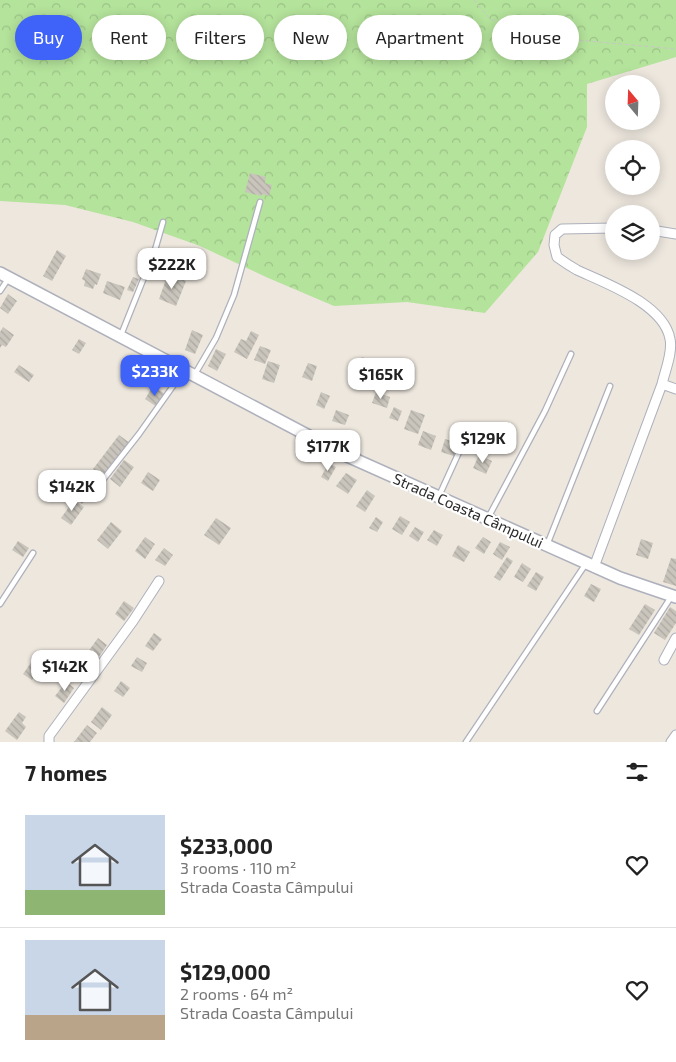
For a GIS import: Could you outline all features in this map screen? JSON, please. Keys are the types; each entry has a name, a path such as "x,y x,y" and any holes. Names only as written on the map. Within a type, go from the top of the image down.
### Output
{"street":[{"path":"590,565 662,384 668,360 670,340 666,326 650,310 627,293 575,268 558,257 554,244 555,235 562,229 605,228"},
{"path":"660,231 676,234"},
{"name":"Strada Coasta Câmpului","path":"5,275 345,455 620,578 674,597"},
{"path":"662,384 676,389"},
{"path":"49,742 49,736 160,581"},
{"path":"664,660 676,638"},
{"path":"671,742 676,734"}],"lane":[{"path":"91,495 216,338 234,295 260,202"},
{"path":"120,336 155,250 163,222"},
{"path":"0,291 5,275"},
{"path":"487,519 545,411 571,354"},
{"path":"546,546 610,386"},
{"path":"438,497 470,428"},
{"path":"0,604 33,553"},
{"path":"466,742 590,565"},
{"path":"597,711 674,597"}],"path":[{"path":"474,0 490,19 554,38 676,49"}],"green space":[{"path":"0,0 676,0 676,57 617,75 605,75 605,79 587,84 587,127 538,252 485,313 407,302 334,306 200,246 133,222 65,205 0,201"}],"building":[{"path":"250,173 266,177 265,183 272,185 269,196 245,192"},
{"path":"57,250 66,256 52,281 43,276"},
{"path":"86,269 101,274 97,285 95,284 93,289 84,286 85,281 82,279"},
{"path":"168,274 186,281 176,306 159,299"},
{"path":"133,277 139,279 133,292 127,290"},
{"path":"107,281 125,287 120,300 103,293"},
{"path":"8,294 17,301 8,314 0,308"},
{"path":"3,327 14,335 6,347 2,345 0,348 0,332"},
{"path":"192,330 203,335 195,354 185,350"},
{"path":"251,331 259,335 247,359 234,352 241,339 246,341"},
{"path":"79,339 86,343 79,354 72,350"},
{"path":"260,346 271,350 265,364 254,360"},
{"path":"216,349 226,354 217,371 208,366"},
{"path":"362,357 377,363 373,376 357,371"},
{"path":"133,361 150,373 141,385 132,379 129,383 121,377"},
{"path":"268,361 280,365 274,383 262,379"},
{"path":"308,363 317,366 312,381 302,377"},
{"path":"19,365 34,375 29,382 14,372"},
{"path":"153,386 165,394 157,407 145,399"},
{"path":"321,392 330,396 324,409 316,405"},
{"path":"376,392 390,397 387,408 372,403"},
{"path":"394,407 402,411 398,421 389,418"},
{"path":"336,410 349,415 345,425 332,421"},
{"path":"411,410 425,415 418,434 404,429"},
{"path":"423,431 436,436 431,450 418,445"},
{"path":"119,435 130,443 102,476 93,469"},
{"path":"445,439 458,443 454,456 441,452"},
{"path":"479,455 492,461 486,474 473,468"},
{"path":"124,460 134,467 120,487 110,479"},
{"path":"329,463 336,467 328,481 321,477"},
{"path":"148,472 160,480 153,491 141,483"},
{"path":"346,473 357,480 348,494 336,486"},
{"path":"87,480 95,486 82,504 74,497"},
{"path":"367,490 375,496 365,512 356,506"},
{"path":"74,500 84,507 71,525 61,518"},
{"path":"400,516 410,522 402,535 392,529"},
{"path":"376,517 383,522 377,532 369,528"},
{"path":"216,518 231,528 219,545 204,535"},
{"path":"111,522 122,531 108,549 97,540"},
{"path":"415,527 424,532 418,542 409,536"},
{"path":"434,530 443,535 437,546 427,540"},
{"path":"145,537 155,544 145,559 135,551"},
{"path":"483,537 491,542 484,554 475,548"},
{"path":"641,539 653,543 648,559 636,555"},
{"path":"18,541 29,548 23,557 12,550"},
{"path":"500,542 510,547 502,560 493,554"},
{"path":"458,545 470,552 464,562 452,556"},
{"path":"164,548 173,555 165,566 155,560"},
{"path":"507,557 513,561 500,581 494,577"},
{"path":"671,558 676,559 676,586 663,582"},
{"path":"522,563 531,569 523,582 514,577"},
{"path":"536,572 544,577 536,591 527,586"},
{"path":"591,584 601,589 594,602 584,596"},
{"path":"124,601 134,608 124,621 115,614"},
{"path":"645,604 655,610 639,635 629,629"},
{"path":"670,607 676,611 676,623 665,640 654,633"},
{"path":"154,633 162,639 153,651 145,646"},
{"path":"98,638 107,645 97,660 87,653"},
{"path":"35,657 44,663 32,680 23,674"},
{"path":"137,657 147,663 142,672 131,666"},
{"path":"58,659 69,666 59,681 48,674"},
{"path":"121,681 130,688 123,697 114,691"},
{"path":"66,682 74,688 64,703 55,696"},
{"path":"102,707 112,715 101,730 91,722"},
{"path":"19,712 26,717 22,723 26,727 17,740 5,731"},
{"path":"87,725 97,733 90,742 74,742"}]}
